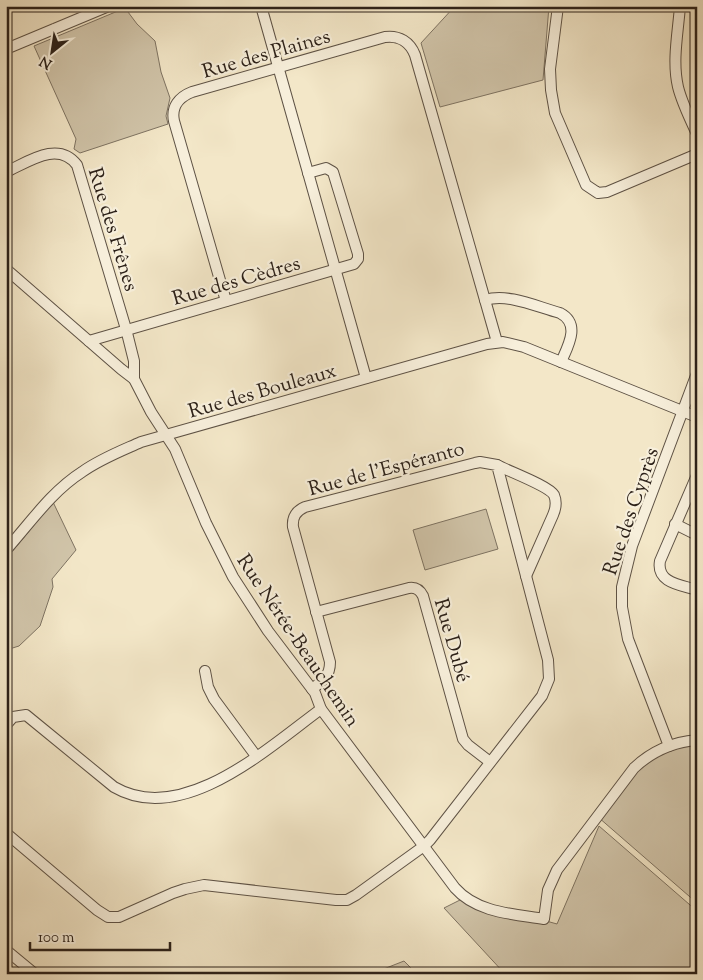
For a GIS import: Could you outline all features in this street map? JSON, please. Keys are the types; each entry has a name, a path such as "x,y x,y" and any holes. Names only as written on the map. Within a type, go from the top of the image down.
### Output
{"street":[{"path":"6,49 109,6"},
{"path":"261,6 366,378"},
{"path":"558,6 550,69 552,98 557,120 586,186 598,193 607,192 697,154"},
{"path":"680,6 675,54 676,74 679,89 697,134"},
{"name":"Rue des Plaines","path":"226,301 174,121 174,109 180,99 192,92 385,37 398,38 411,47 418,64 497,342"},
{"name":"Rue des Frênes","path":"6,172 54,153 62,154 74,162 79,169 126,330 133,359 134,379"},
{"name":"Rue des Cèdres","path":"89,341 336,270 356,262 358,257 355,245 333,172 326,168 308,173"},
{"name":"Rue Nérée-Beauchemin","path":"6,269 134,379 151,412 177,454 206,523 233,578 268,631 312,689 320,709 455,888 466,899 491,909 544,919 548,890 557,870 566,857 634,768 648,756 669,746"},
{"path":"485,300 507,298 560,313 566,317 572,326 572,333 561,362"},
{"name":"Rue des Bouleaux","path":"6,550 55,495 74,477 89,467 141,442 497,342 524,347 697,417"},
{"name":"Rue des Cyprès","path":"669,746 628,639 622,613 622,594 629,554 697,373"},
{"name":"Rue de l'Espéranto","path":"312,689 327,678 330,662 293,527 293,519 298,511 305,507 474,463 480,462 497,466 546,488 554,496 556,508 526,576"},
{"path":"6,833 97,910 113,918 124,916 185,889 204,885 347,900 424,846 542,696 550,679 548,660 497,466"},
{"path":"697,475 660,561 660,572 669,581 697,590"},
{"path":"675,524 697,535"},
{"name":"Rue Dubé","path":"316,612 409,588 418,590 423,596 463,739 490,762"},
{"path":"205,671 208,687 214,699 256,756"},
{"path":"6,725 14,717 26,715 114,787 125,793 147,799 173,797 198,790 222,779 320,709"},
{"path":"669,746 697,740"},
{"path":"6,950 35,974"}],"shaded area":[{"path":"455,6 549,6 543,80 440,107 421,43"},
{"path":"125,8 137,24 155,41 161,72 170,98 166,116 168,124 80,153 74,149 76,139 34,46"},
{"path":"53,502 76,550 52,579 53,587 40,626 19,646 6,650 6,559"},
{"path":"486,509 498,549 425,570 413,530"},
{"path":"670,741 697,741 697,903 598,817 627,777"},
{"path":"599,826 697,911 697,974 505,974 444,908 464,898 557,924"},
{"path":"404,961 417,974 373,974 376,972"}]}
